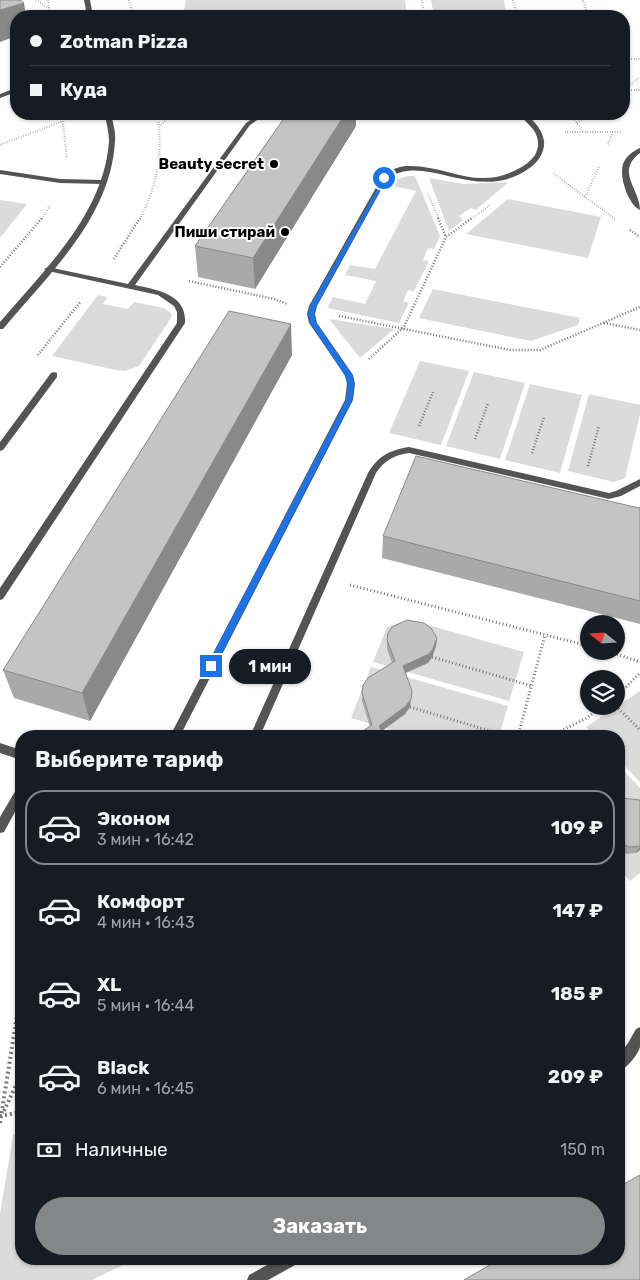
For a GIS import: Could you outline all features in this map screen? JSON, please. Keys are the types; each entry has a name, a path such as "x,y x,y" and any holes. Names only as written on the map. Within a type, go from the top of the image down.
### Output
{"street":[{"path":"0,327 48,270 85,220 103,182 112,139 109,120"},
{"path":"130,287 248,124 254,120"},
{"path":"178,730 349,400 351,384 345,369 313,323 312,311 384,178 398,169 418,170 484,182 503,178 520,171 535,160 541,148 539,132 528,120"},
{"path":"640,150 626,163 626,172 636,203 640,208"},
{"path":"0,172 60,181 103,182"},
{"path":"0,596 181,323 183,314 180,306 173,299 160,293 48,270"},
{"path":"0,448 54,375"},
{"path":"258,730 378,462 385,456 409,450 609,496 618,494 640,482"},
{"path":"0,748 15,753"},
{"path":"0,828 15,802"},
{"path":"625,1057 640,1032"},
{"path":"254,1280 281,1265"}],"path":[{"path":"36,0 49,8"},
{"path":"48,0 49,8"},
{"path":"161,126 166,120"},
{"path":"575,120 584,132"},
{"path":"577,123 581,120"},
{"path":"0,145 63,121 67,159 50,205 41,221 0,267"},
{"path":"539,132 613,132"},
{"path":"345,369 372,357 404,328 446,237 418,170"},
{"path":"549,171 585,197"},
{"path":"189,281 274,299 312,311 510,350 530,352 540,350 640,307"},
{"path":"604,323 640,330"},
{"path":"409,450 433,392"},
{"path":"466,463 488,403"},
{"path":"524,477 544,417"},
{"path":"582,490 599,426"},
{"path":"325,578 580,644"},
{"path":"520,730 545,635"},
{"path":"432,657 532,686"},
{"path":"625,657 640,662"},
{"path":"625,688 640,674"},
{"path":"410,707 487,730"},
{"path":"563,730 591,715"},
{"path":"625,715 640,730"},
{"path":"0,1123 15,1028"},
{"path":"1,1116 15,1087"},
{"path":"1,1116 15,1113"}],"shaded area":[{"path":"186,0 405,0 406,10 184,10"},
{"path":"431,0 504,0 506,10 433,10"},
{"path":"415,176 440,236 434,249 428,248 423,260 429,261 414,291 408,290 403,301 409,303 399,323 327,308 333,297 365,304 376,281 345,275 350,265 375,269 416,191 393,186 398,179"},
{"path":"429,178 464,184 509,182 476,210 471,208 459,216 463,220 449,231"},
{"path":"508,199 601,217 588,258 466,234"},
{"path":"0,200 27,204 0,238"},
{"path":"433,289 580,318 578,325 531,341 419,318"},
{"path":"98,295 107,297 103,304 128,309 134,302 164,308 172,314 139,366 125,371 116,370 52,356"},
{"path":"329,319 394,329 360,358"},
{"path":"420,361 469,371 441,445 389,433"},
{"path":"474,372 525,383 500,459 446,446"},
{"path":"530,384 582,395 560,473 505,460"},
{"path":"589,394 640,405 640,414 625,478 614,482 568,471"},
{"path":"410,620 524,652 509,701 373,662 387,627"},
{"path":"371,667 508,706 501,730 392,730 351,718"},
{"path":"640,691 640,782 625,766 625,730 589,730 586,727 604,715 625,715 625,701"},
{"path":"625,772 640,788 640,873 630,881 625,876"},
{"path":"15,1134 15,1265 123,1265 92,1280 0,1280 0,1214 13,1135"}],"building":[{"path":"0,0 20,0 24,3 0,10"},
{"path":"283,120 341,120 253,258 195,246"},
{"path":"229,311 291,324 82,693 3,670"},
{"path":"416,456 640,507 640,601 383,536"},
{"path":"407,620 424,623 431,628 437,638 429,654 403,666 412,691 411,699 406,706 379,726 381,730 364,730 372,725 362,693 363,685 368,678 395,661 387,640 388,633 392,627"},
{"path":"625,798 640,800 640,846 629,847 625,845"},
{"path":"640,1175 640,1280 464,1280 490,1265 625,1265 625,1184"}],"place":[{"name":"Beauty secret","path":"274,164"},
{"name":"Пиши стирай","path":"285,232"}],"route":[{"path":"211,666 349,400 351,384 349,375 313,323 311,314 313,306 384,178"}]}
